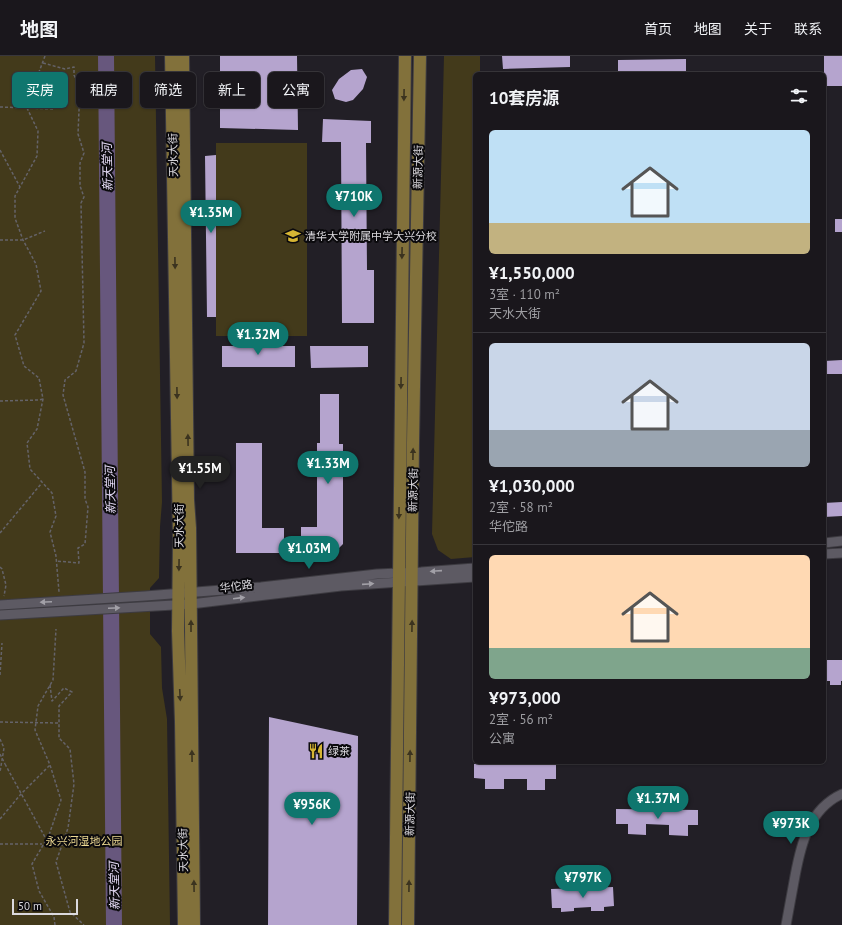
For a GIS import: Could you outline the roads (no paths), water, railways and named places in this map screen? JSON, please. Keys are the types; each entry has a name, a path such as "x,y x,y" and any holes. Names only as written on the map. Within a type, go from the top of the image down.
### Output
{"main road":[{"name":"天水大街","path":"171,56 184,925"},
{"name":"天水大街","path":"183,56 194,925"},
{"name":"新源大街","path":"395,925 405,56"},
{"name":"新源大街","path":"408,925 420,56"}],"street":[{"path":"826,543 842,541"},
{"path":"826,554 842,553"},
{"name":"华佗路","path":"0,615 144,607 178,599 261,587 377,574 399,578 412,577 473,568"},
{"name":"华佗路","path":"412,577 473,577"},
{"name":"华佗路","path":"2,602 85,600 145,596 178,599"},
{"path":"786,925 800,852 811,821 822,808 842,794"}],"waterway":[{"name":"新天堂河","path":"106,56 114,925"}],"place":[{"name":"清华大学附属中学大兴分校","path":"293,236"},
{"name":"绿茶","path":"316,751"}],"park label":[{"name":"永兴河湿地公园","path":"84,841"}]}
